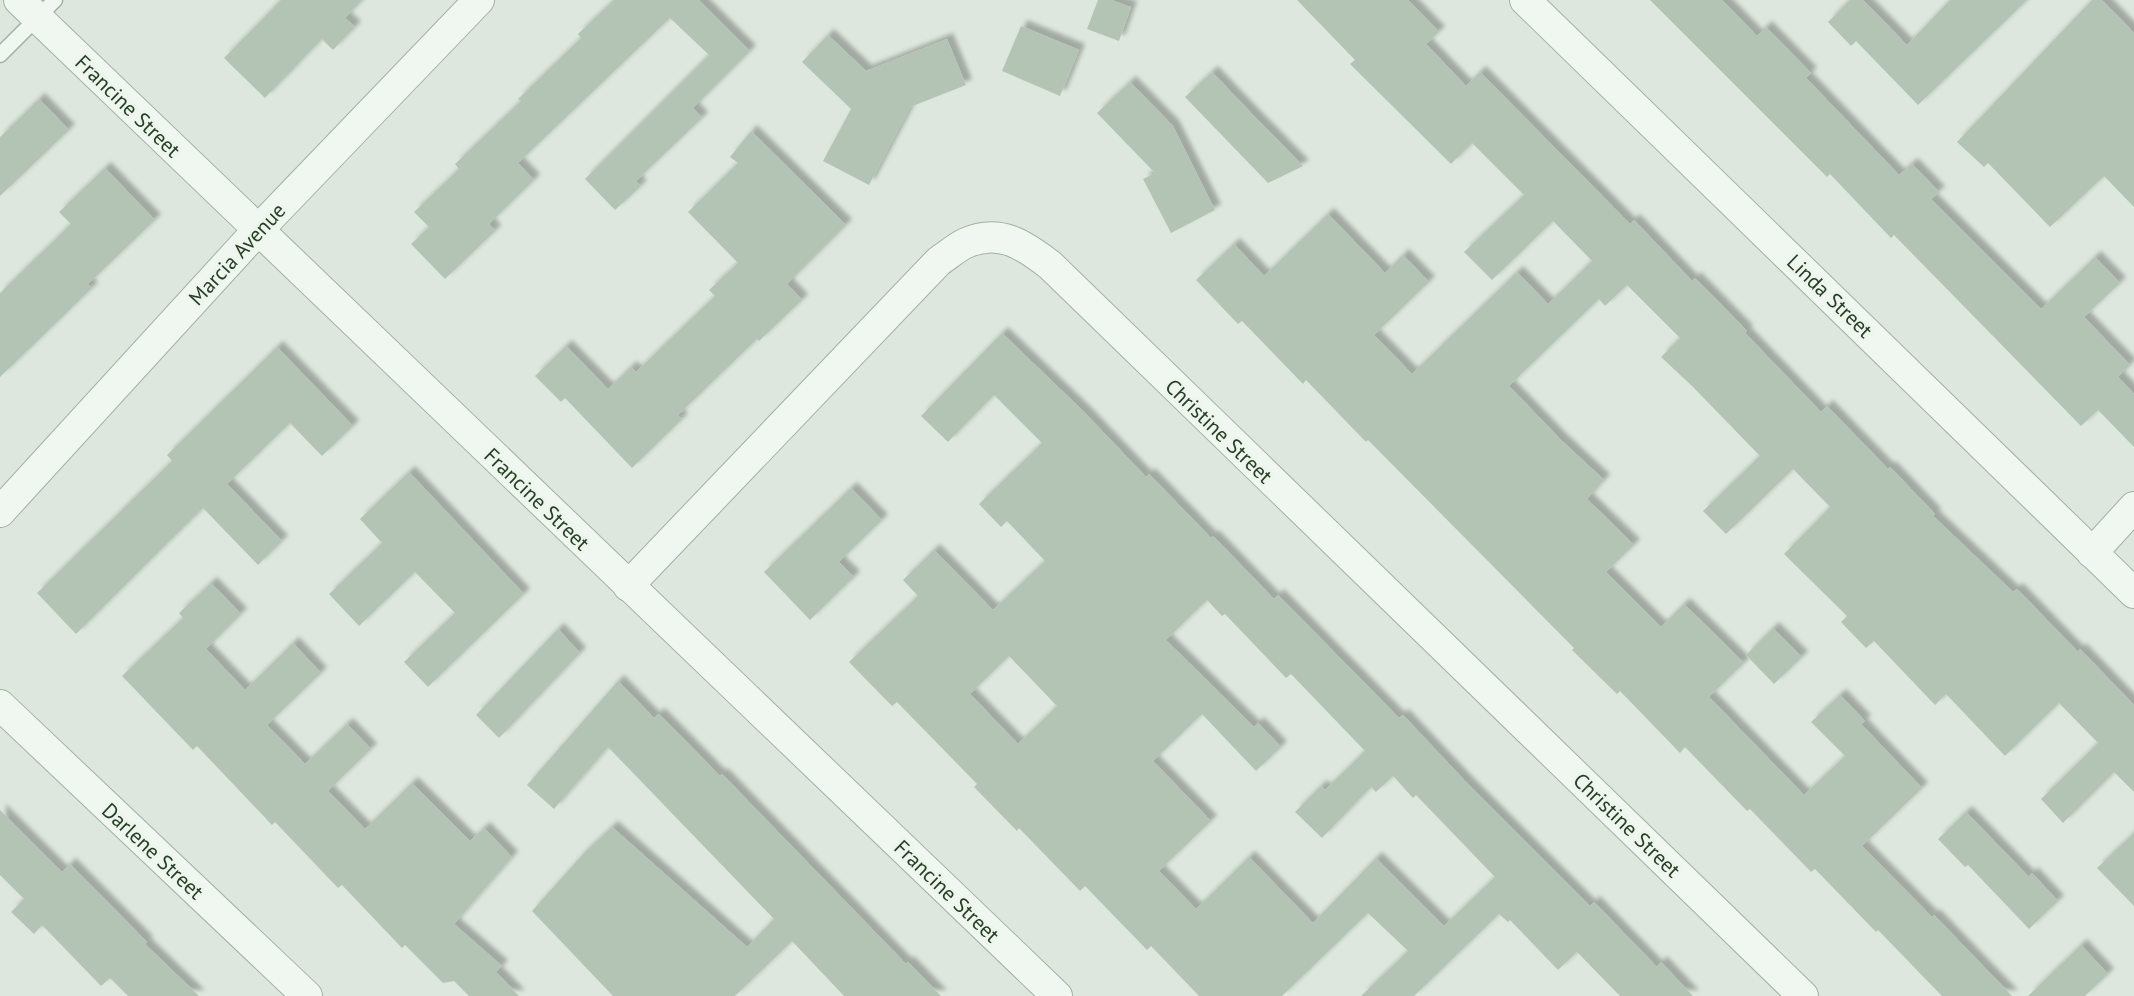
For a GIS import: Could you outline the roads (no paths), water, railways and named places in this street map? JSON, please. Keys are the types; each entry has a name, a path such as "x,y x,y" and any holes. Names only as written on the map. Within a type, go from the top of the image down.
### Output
{"street":[{"name":"Marcia Avenue","path":"0,512 258,230 479,0"},
{"name":"Linda Street","path":"1525,0 2134,593"},
{"name":"Francine Street","path":"37,6 258,230 1057,996"},
{"name":"Christine Street","path":"628,586 939,261 966,243 993,236 1022,244 1051,265 1803,996"},
{"path":"2092,553 2134,507"},
{"name":"Darlene Street","path":"0,705 307,996"}],"lane":[{"path":"0,55 37,6"}]}
